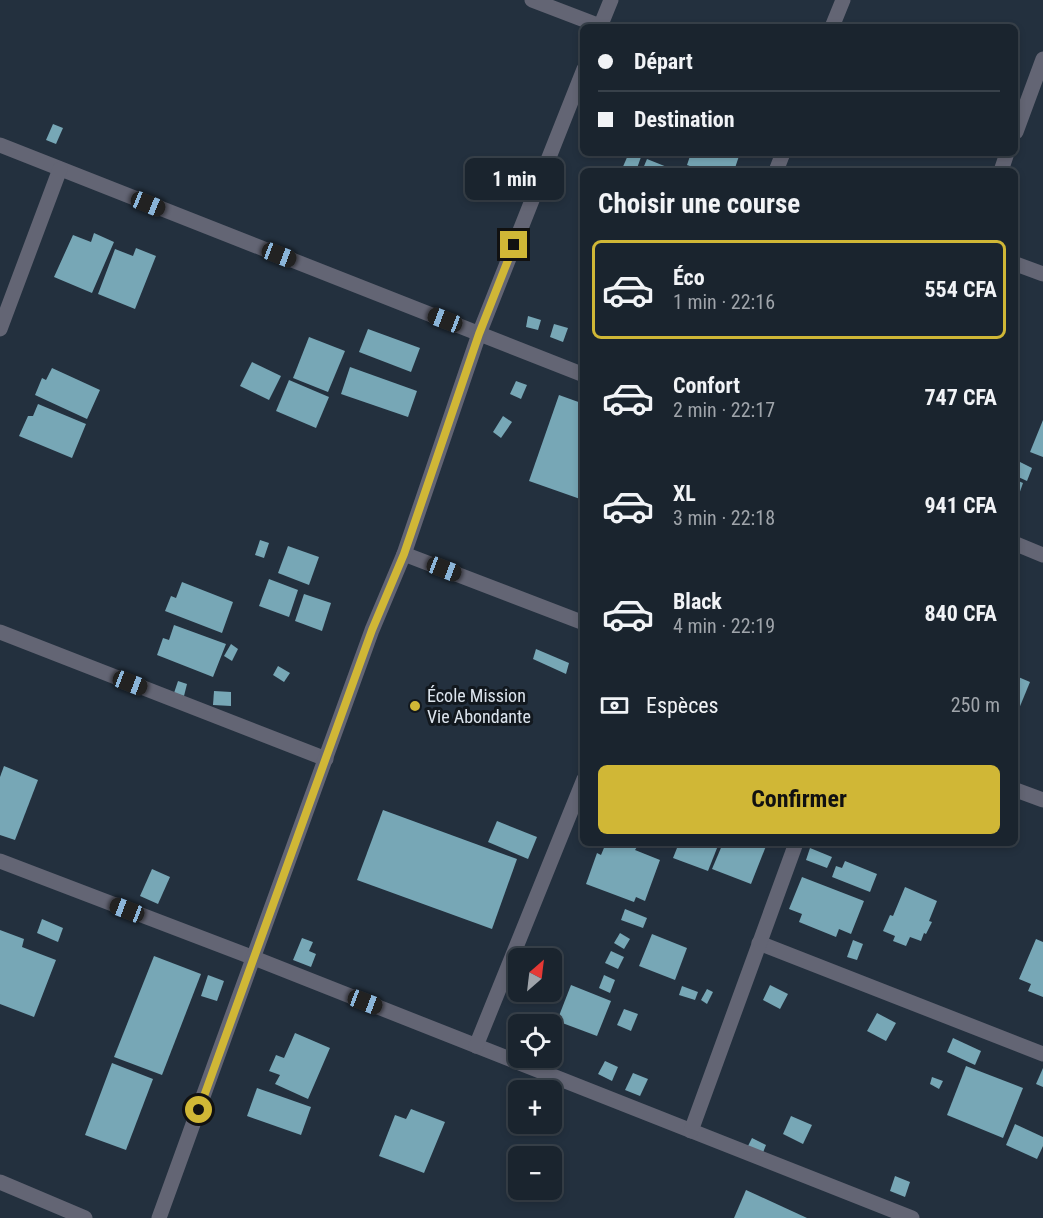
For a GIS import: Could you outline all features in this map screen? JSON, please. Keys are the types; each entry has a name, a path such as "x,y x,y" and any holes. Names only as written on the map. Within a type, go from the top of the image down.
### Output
{"street":[{"path":"531,0 592,24"},
{"path":"601,24 611,0"},
{"path":"833,24 843,0"},
{"path":"1018,127 1043,59"},
{"path":"159,1218 372,630 404,554 479,334 580,79"},
{"path":"0,146 580,373"},
{"path":"0,329 60,169"},
{"path":"1018,265 1043,274"},
{"path":"1018,545 1043,555"},
{"path":"404,554 580,621"},
{"path":"0,632 326,759"},
{"path":"476,1046 580,789"},
{"path":"1018,791 1043,800"},
{"path":"691,1131 795,846"},
{"path":"0,861 254,958 912,1218"},
{"path":"759,943 1043,1054"},
{"path":"0,1182 85,1218"}],"building":[{"path":"53,124 63,128 56,144 46,140"},
{"path":"628,156 641,157 637,168 622,168"},
{"path":"690,156 739,156 735,168 695,168 687,165"},
{"path":"647,159 670,168 643,168"},
{"path":"94,233 114,242 92,293 54,277 73,235 91,242"},
{"path":"136,248 156,256 135,309 98,294 115,249 133,256"},
{"path":"528,316 541,320 538,330 526,327"},
{"path":"554,324 568,328 563,342 550,337"},
{"path":"368,329 420,348 411,372 359,352"},
{"path":"309,337 345,351 328,392 293,378"},
{"path":"252,362 281,376 269,400 240,386"},
{"path":"350,367 417,391 408,417 341,394"},
{"path":"52,368 100,390 87,419 35,395 42,378 46,380"},
{"path":"289,380 329,397 316,428 276,411"},
{"path":"516,381 527,385 521,399 510,394"},
{"path":"559,395 580,403 580,499 529,481"},
{"path":"38,404 86,424 72,458 19,436 28,416 33,416"},
{"path":"503,416 512,422 501,438 493,432"},
{"path":"1043,420 1043,457 1030,452"},
{"path":"1018,461 1032,468 1027,481 1018,477"},
{"path":"1018,481 1023,483 1018,497"},
{"path":"260,540 269,543 264,558 255,555"},
{"path":"288,546 319,557 309,585 278,573"},
{"path":"269,579 298,590 289,617 259,606"},
{"path":"182,582 233,602 222,633 165,611 171,596 176,598"},
{"path":"304,594 331,603 322,631 295,621"},
{"path":"174,625 226,644 213,677 157,655 163,638 169,640"},
{"path":"231,644 238,649 232,661 224,656"},
{"path":"536,649 569,663 566,674 533,659"},
{"path":"278,666 290,673 284,682 273,675"},
{"path":"1018,677 1030,682 1018,711"},
{"path":"178,681 187,684 184,696 174,693"},
{"path":"214,691 231,692 231,706 213,705"},
{"path":"4,766 38,780 15,840 0,835 0,777"},
{"path":"383,810 517,859 492,929 357,880"},
{"path":"497,821 537,837 528,859 488,842"},
{"path":"605,846 634,846 637,847 635,850 660,860 645,901 636,897 634,902 586,884 597,853 601,855"},
{"path":"678,846 718,846 708,871 673,858"},
{"path":"722,846 766,846 751,884 712,869"},
{"path":"810,848 832,857 827,868 806,860"},
{"path":"845,861 877,874 870,892 832,877 836,866 842,868"},
{"path":"152,869 170,877 158,904 140,896"},
{"path":"802,877 864,901 851,934 839,929 836,937 799,922 802,914 789,909"},
{"path":"905,887 937,901 929,921 932,922 926,934 924,933 921,941 910,937 906,946 893,941 895,936 883,931 890,915 893,916"},
{"path":"625,909 647,918 643,928 621,920"},
{"path":"42,919 63,928 58,942 37,933"},
{"path":"0,930 24,939 22,947 56,960 34,1017 0,1004"},
{"path":"620,933 630,939 624,949 614,943"},
{"path":"652,934 687,948 675,980 639,966"},
{"path":"302,938 313,942 309,951 316,954 311,967 293,960"},
{"path":"1036,939 1043,942 1043,997 1028,991 1031,984 1019,979"},
{"path":"853,940 863,944 857,960 847,957"},
{"path":"611,951 624,957 618,969 605,963"},
{"path":"154,956 201,974 162,1075 114,1057"},
{"path":"208,975 224,981 217,1001 201,996"},
{"path":"604,975 615,980 610,993 599,988"},
{"path":"571,985 611,1001 597,1036 562,1023 562,1014 560,1014"},
{"path":"770,985 788,994 780,1009 763,1000"},
{"path":"682,986 698,992 695,1000 679,995"},
{"path":"707,989 713,992 707,1004 701,1000"},
{"path":"624,1009 638,1014 631,1031 617,1025"},
{"path":"877,1013 896,1023 886,1041 867,1031"},
{"path":"295,1033 330,1048 308,1099 275,1084 280,1075 269,1071 276,1055 284,1058"},
{"path":"953,1038 981,1051 975,1065 947,1052"},
{"path":"605,1061 618,1067 612,1081 598,1074"},
{"path":"112,1063 153,1079 126,1150 85,1135"},
{"path":"966,1066 1023,1088 1003,1138 947,1115"},
{"path":"1043,1068 1043,1087 1036,1084"},
{"path":"633,1073 648,1079 640,1096 625,1090"},
{"path":"932,1077 943,1081 939,1089 930,1084"},
{"path":"257,1088 311,1107 301,1135 247,1116"},
{"path":"411,1109 445,1122 424,1173 379,1156 395,1115 406,1119"},
{"path":"791,1116 812,1125 803,1144 783,1134"},
{"path":"1015,1124 1043,1137 1043,1146 1037,1159 1006,1145"},
{"path":"752,1138 766,1145 762,1155 747,1148"},
{"path":"895,1176 910,1182 905,1197 890,1191"},
{"path":"746,1190 807,1218 734,1218"}],"place":[{"name":"École Mission Vie Abondante","path":"415,706"}],"route":[{"path":"199,1110 372,630 404,554 479,334 514,245"}]}
